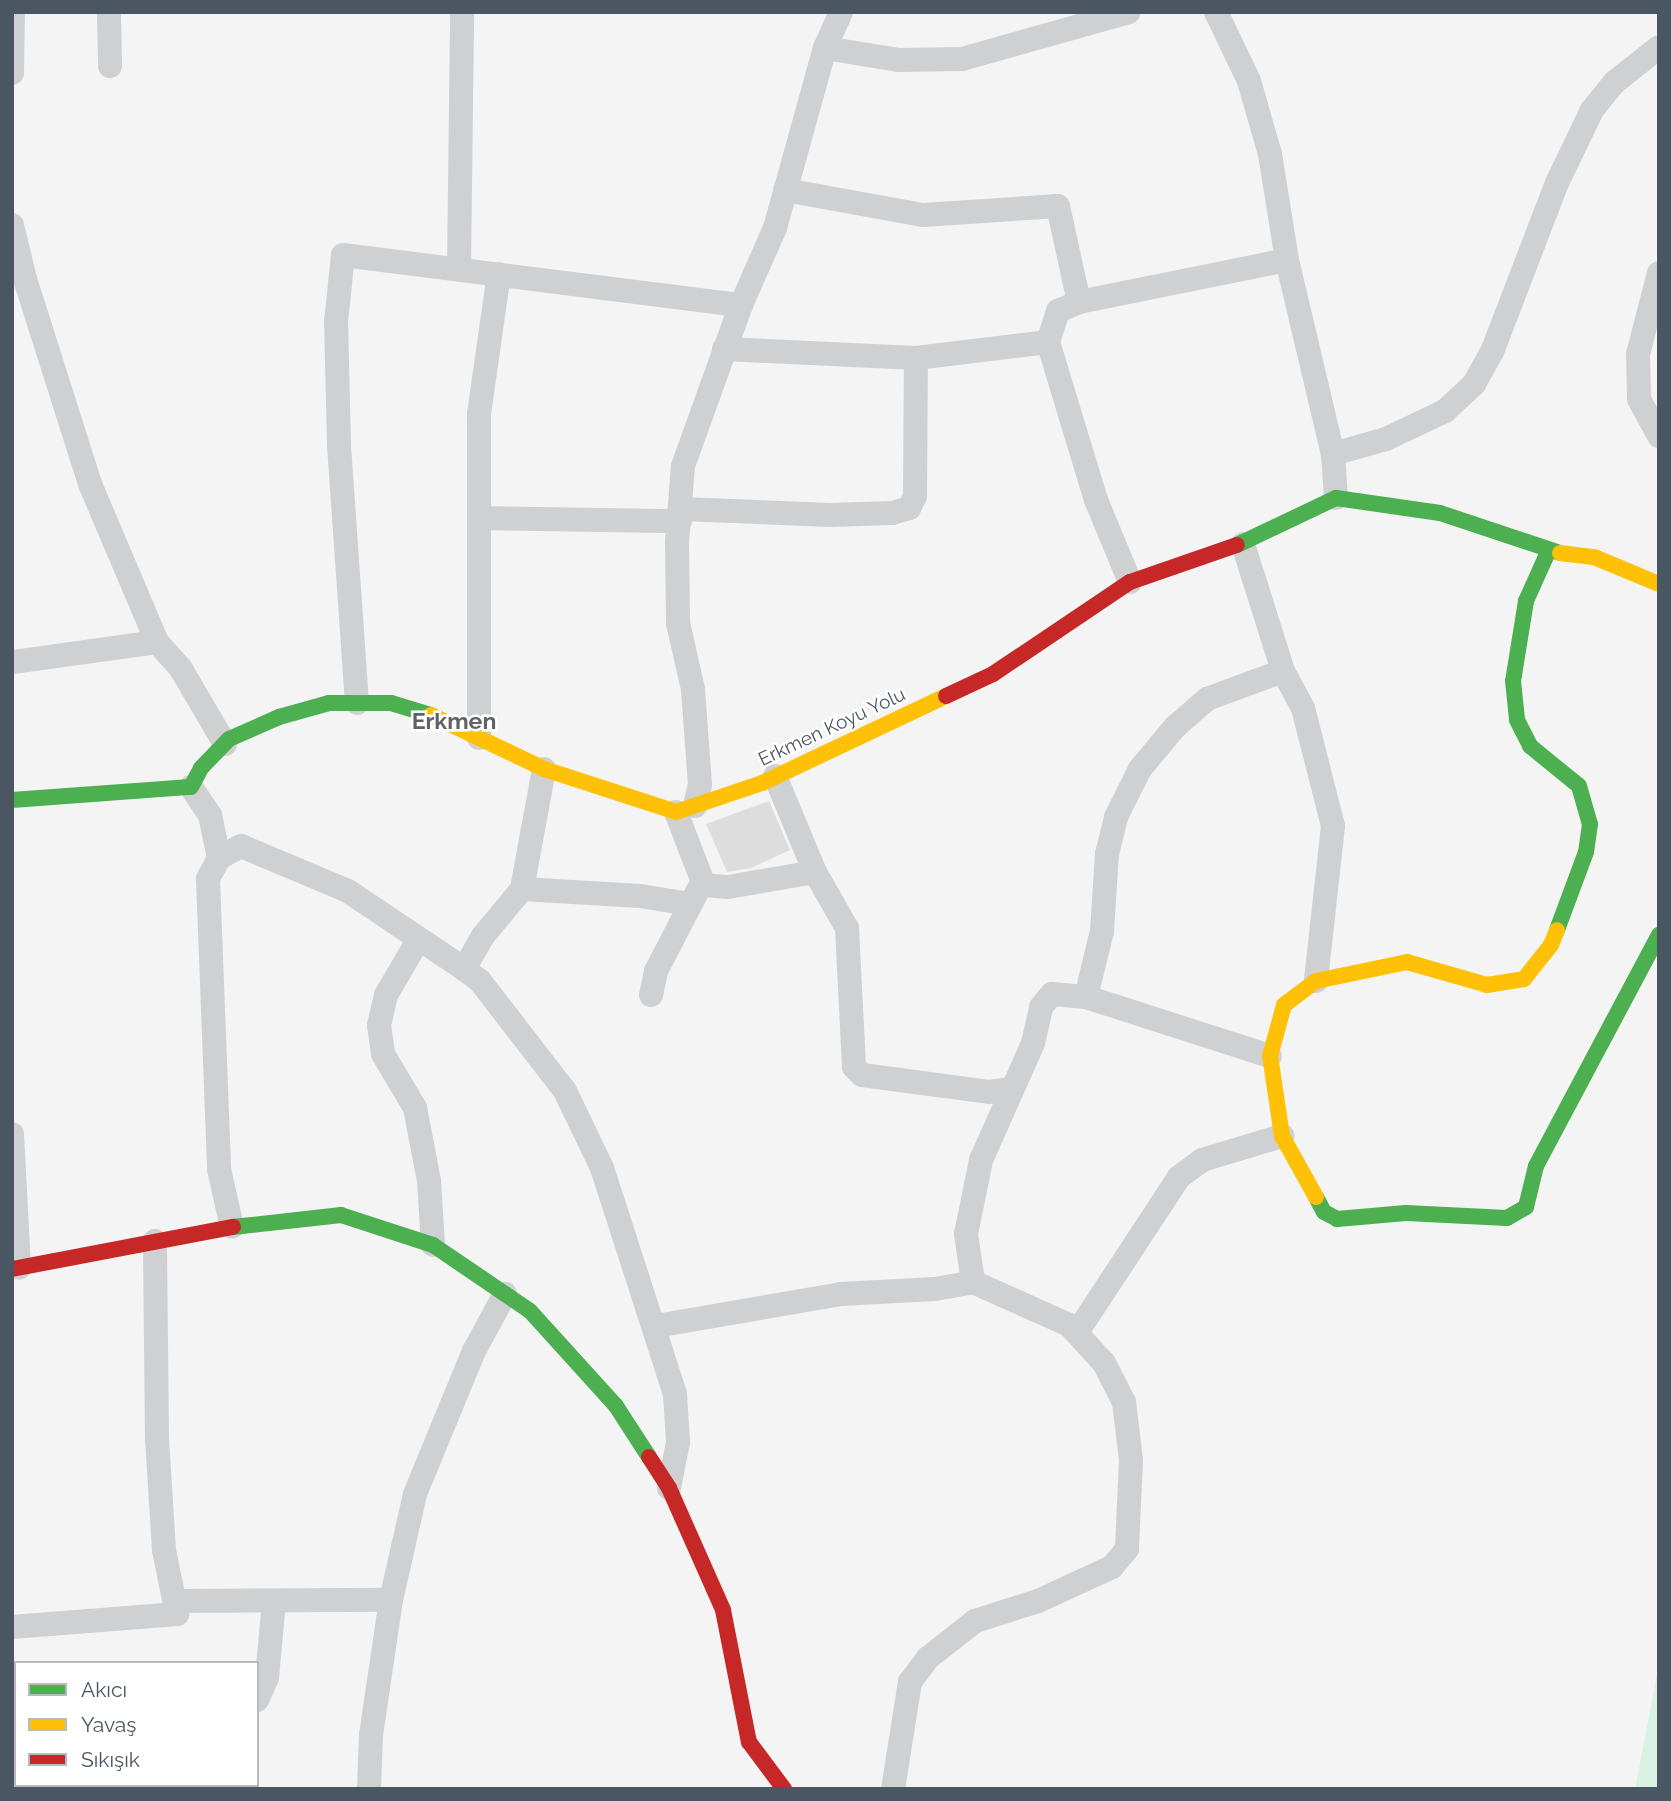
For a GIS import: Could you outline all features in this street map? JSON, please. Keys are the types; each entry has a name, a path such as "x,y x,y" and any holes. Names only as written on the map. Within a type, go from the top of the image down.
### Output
{"street":[{"path":"12,73 13,12"},
{"path":"109,12 110,66"},
{"path":"459,268 462,12"},
{"path":"650,995 656,971 697,895 685,809 700,785 693,689 678,624 683,466 741,305 775,228 825,48 841,12"},
{"path":"825,48 898,60 962,59 1129,12"},
{"path":"1216,12 1249,81 1270,153 1287,260 1333,454 1336,498 1440,513 1548,552 1594,557 1659,584"},
{"path":"1333,454 1386,439 1445,411 1474,384 1492,352 1557,183 1592,110 1615,82 1659,47"},
{"path":"785,190 923,215 1058,205 1079,302"},
{"path":"12,225 24,279 90,484 157,642 181,669 225,744"},
{"path":"357,703 339,443 336,322 343,255 741,305"},
{"path":"1130,582 1097,500 1048,342 1058,311 1079,302 1287,260"},
{"path":"1659,273 1638,354 1639,400 1659,436"},
{"path":"479,738 479,414 499,274"},
{"path":"724,349 916,358 1048,342"},
{"path":"480,519 830,515 892,513 909,508 915,496 916,358"},
{"name":"Erkmen Koyu Yolu","path":"685,809 775,776 993,674 1130,582 1243,544 1336,498"},
{"path":"1243,544 1283,671 1303,708 1333,826 1316,981"},
{"path":"1548,552 1526,601 1513,681 1517,720 1530,746 1579,786 1590,824 1586,852 1551,945 1524,979 1486,985 1407,962 1316,981 1284,1005 1270,1056 1282,1136 1324,1212 1337,1219 1406,1213 1507,1218 1526,1207 1536,1166 1659,934"},
{"path":"12,662 157,642"},
{"path":"1086,997 1102,931 1107,854 1116,817 1140,769 1175,727 1207,699 1283,671"},
{"path":"12,800 191,787 225,744 279,717 329,704 357,703 391,704 426,713 544,769 685,809"},
{"path":"464,968 483,936 522,889 544,769"},
{"path":"775,776 815,872 848,928 854,1067 862,1075 989,1092 1010,1088"},
{"path":"191,787 210,815 219,858"},
{"path":"233,1227 219,1169 208,879 219,858 241,846 348,891 417,942 464,968 480,981 565,1091 602,1168 656,1326 675,1394 678,1442 669,1488"},
{"path":"522,889 640,896 697,895 815,872"},
{"path":"417,942 386,995 379,1025 383,1054 415,1108 429,1181 433,1245"},
{"path":"973,1282 966,1234 981,1160 1010,1088 1033,1043 1046,1000 1052,993 1086,997 1270,1056"},
{"path":"12,1134 16,1269 233,1227 341,1215 433,1245 530,1311 616,1406 669,1488 723,1610 749,1742 784,1789"},
{"path":"1078,1331 1179,1177 1202,1160 1282,1136"},
{"path":"12,1627 177,1614 164,1550 157,1439 155,1241"},
{"path":"656,1326 841,1294 935,1289 973,1282 1078,1331 1104,1363 1124,1402 1130,1460 1128,1549 1112,1567 1038,1601 975,1621 928,1658 909,1682 893,1789"},
{"path":"369,1789 370,1735 391,1600 415,1494 474,1350 505,1294"},
{"path":"174,1601 391,1600"},
{"path":"259,1696 267,1678 274,1601"}],"green space":[{"path":"1659,1664 1659,1789 1635,1789"}],"building":[{"path":"769,801 790,850 751,868 727,872 706,824"}],"traffic: fast":[{"path":"1237,545 1336,498 1440,513 1560,553"},
{"path":"1548,552 1526,601 1513,681 1517,720 1530,746 1579,786 1590,824 1586,852 1557,930"},
{"path":"12,800 191,787 201,768 229,739 279,717 329,703 391,703 431,715"},
{"path":"1316,1197 1324,1212 1337,1219 1406,1213 1507,1218 1526,1207 1536,1166 1659,935"},
{"path":"233,1227 341,1215 433,1245 530,1311 616,1406 649,1457"}],"traffic: slow":[{"path":"1560,553 1594,557 1659,584"},
{"path":"431,715 544,769 676,812 762,783 946,696"},
{"path":"1316,1197 1282,1136 1270,1056 1284,1005 1316,981 1407,962 1487,985 1524,979 1551,945 1557,930"}],"traffic: jam":[{"path":"946,696 993,674 1130,582 1237,545"},
{"path":"12,1269 233,1227"},
{"path":"649,1457 669,1488 723,1610 749,1742 784,1789"}],"district":[{"name":"Erkmen","path":"454,721"}]}
